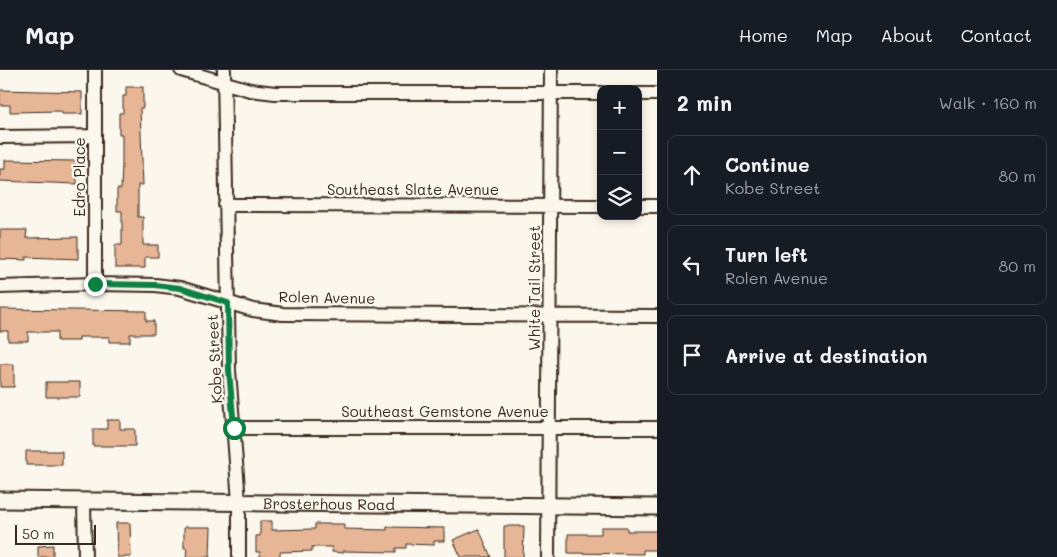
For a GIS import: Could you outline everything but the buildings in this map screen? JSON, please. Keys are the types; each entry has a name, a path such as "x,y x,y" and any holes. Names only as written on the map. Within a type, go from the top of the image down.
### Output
{"street":[{"name":"Edro Place","path":"95,70 95,284"},
{"path":"181,70 224,76 250,90 275,92 597,93"},
{"name":"White Tail Street","path":"548,557 551,70"},
{"name":"Kobe Street","path":"224,76 229,370 239,502 240,557"},
{"path":"642,94 657,94"},
{"path":"0,137 96,136"},
{"name":"Southeast Slate Avenue","path":"225,205 597,206"},
{"path":"642,206 657,206"},
{"name":"Rolen Avenue","path":"0,287 95,284 155,285 180,288 253,310 283,314 657,316"},
{"name":"Southeast Gemstone Avenue","path":"234,428 657,428"},
{"name":"Brosterhous Road","path":"0,500 657,507"},
{"path":"84,501 85,557"}],"route":[{"path":"95,284 155,285 180,288 228,303 229,370 234,428"}]}
